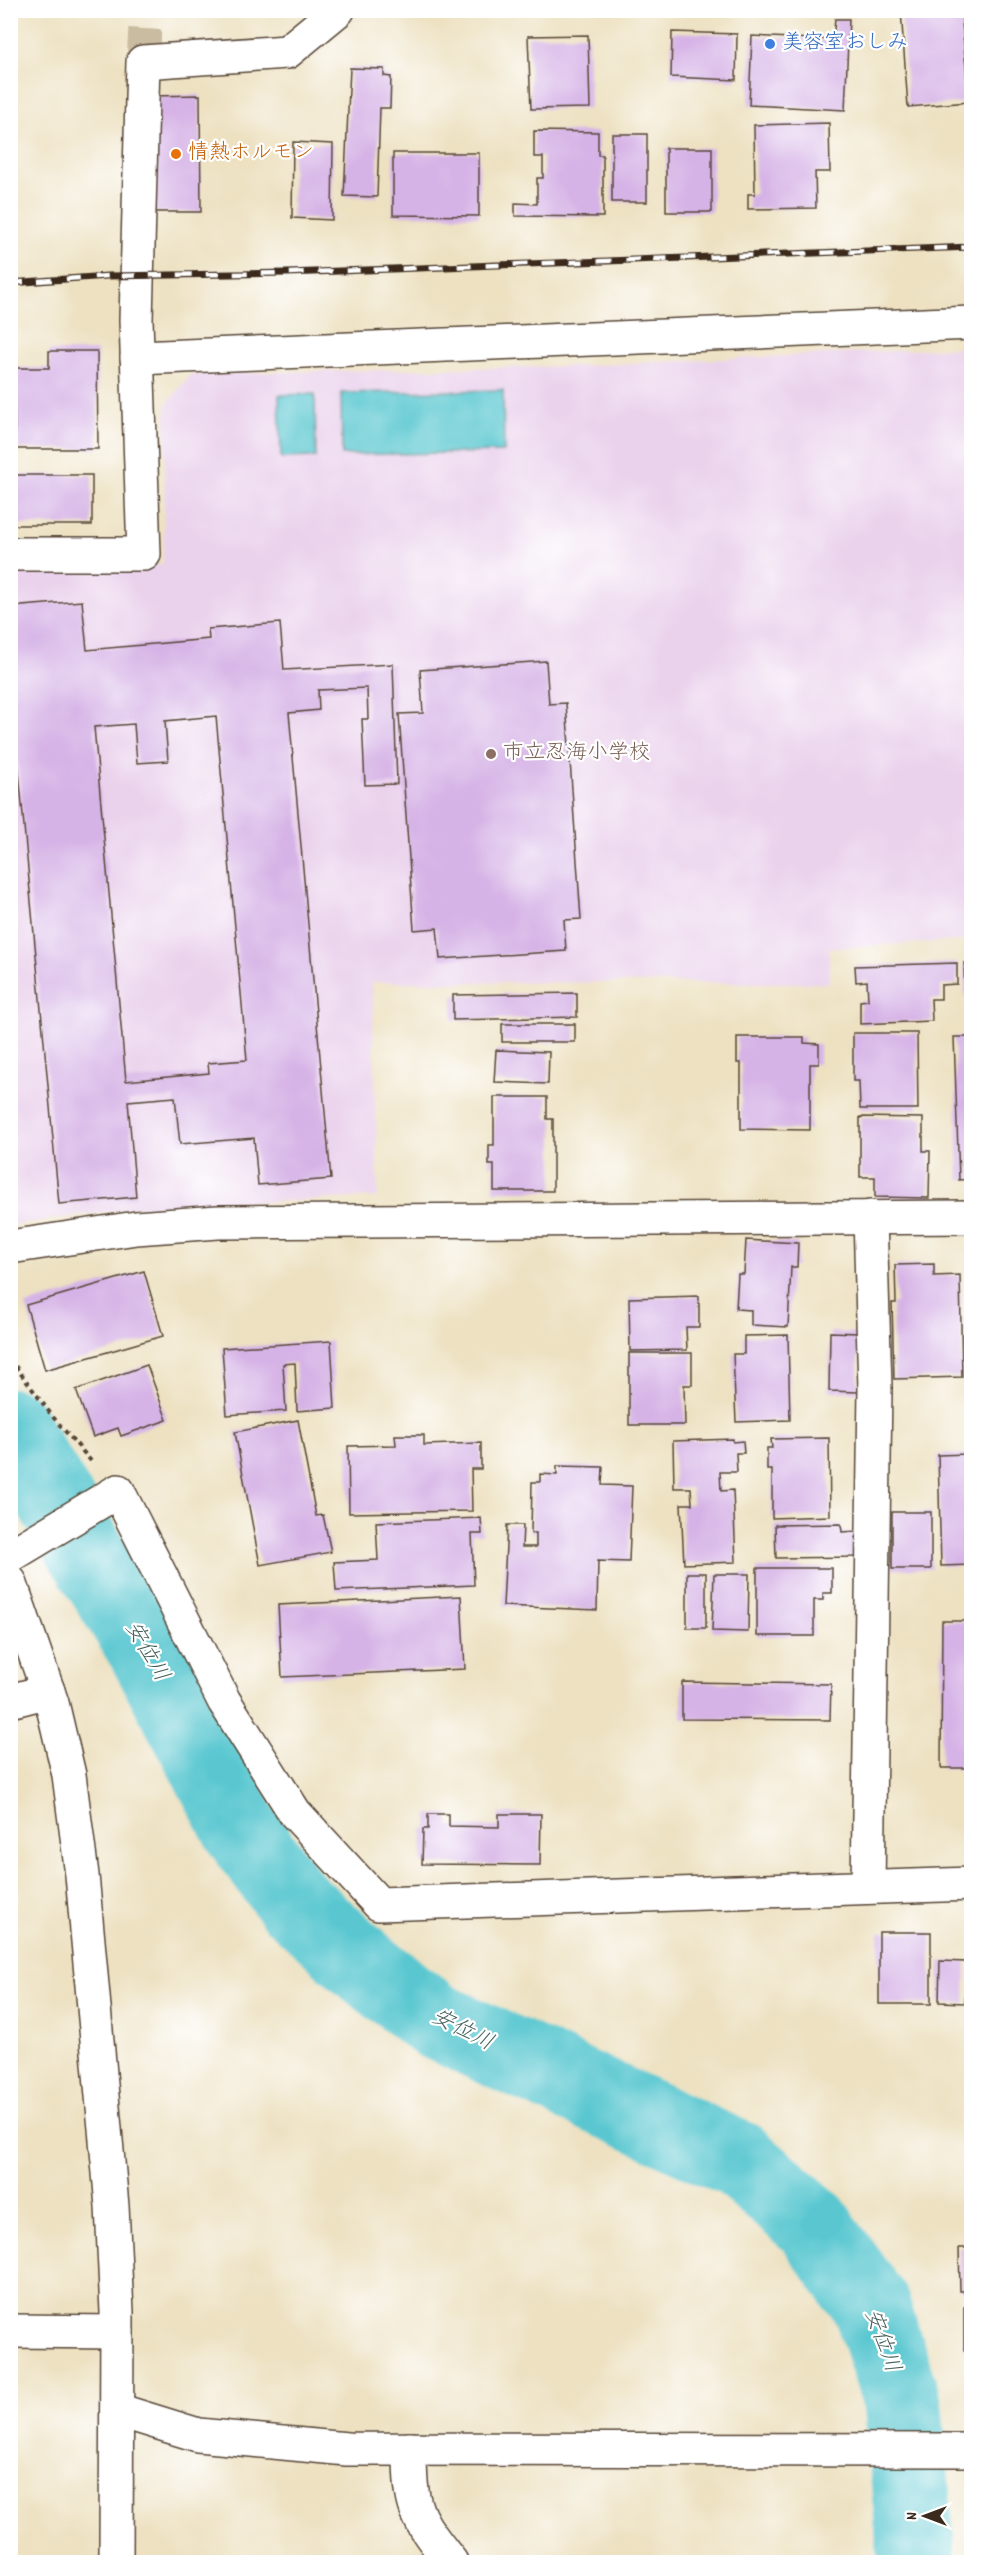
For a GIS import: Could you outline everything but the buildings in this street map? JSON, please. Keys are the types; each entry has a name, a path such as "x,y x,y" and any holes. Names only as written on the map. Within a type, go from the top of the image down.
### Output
{"street":[{"path":"10,555 144,554 137,358 136,252 143,62 286,52 338,10"},
{"path":"137,358 972,324"},
{"path":"868,1887 875,1388 870,1217"},
{"path":"10,1247 136,1228 218,1222 972,1217"},
{"path":"16,1552 106,1498 225,1701 294,1813 379,1904 972,1884"},
{"path":"10,1582 48,1691 69,1775 82,1875 112,2206 117,2332 116,2562"},
{"path":"10,1701 48,1691"},
{"path":"10,2331 117,2332"},
{"path":"117,2410 198,2435 347,2449 964,2450"},
{"path":"410,2449 411,2499 424,2528 451,2562"}],"path":[{"path":"10,1359 53,1417 106,1498"}],"shaded area":[{"name":"市立忍海小学校","path":"971,347 971,940 829,948 829,983 372,982 378,1197 143,1207 11,1225 10,568 163,564 166,405 191,374 577,366"}],"water":[{"path":"503,390 504,452 342,455 341,393"},
{"path":"315,394 316,457 281,458 279,395"}],"waterway":[{"name":"安位川","path":"10,1427 146,1649 243,1832 293,1901 363,1965 434,2020 739,2160 813,2224 871,2306 903,2405 917,2562"}],"tunnel":[{"path":"143,62 146,10"}],"railway":[{"path":"10,283 108,276 287,273 972,247"}],"place":[{"name":"美容室おしみ","path":"770,44"},
{"name":"情熱ホルモン","path":"176,154"},
{"name":"市立忍海小学校","path":"491,754"}]}
